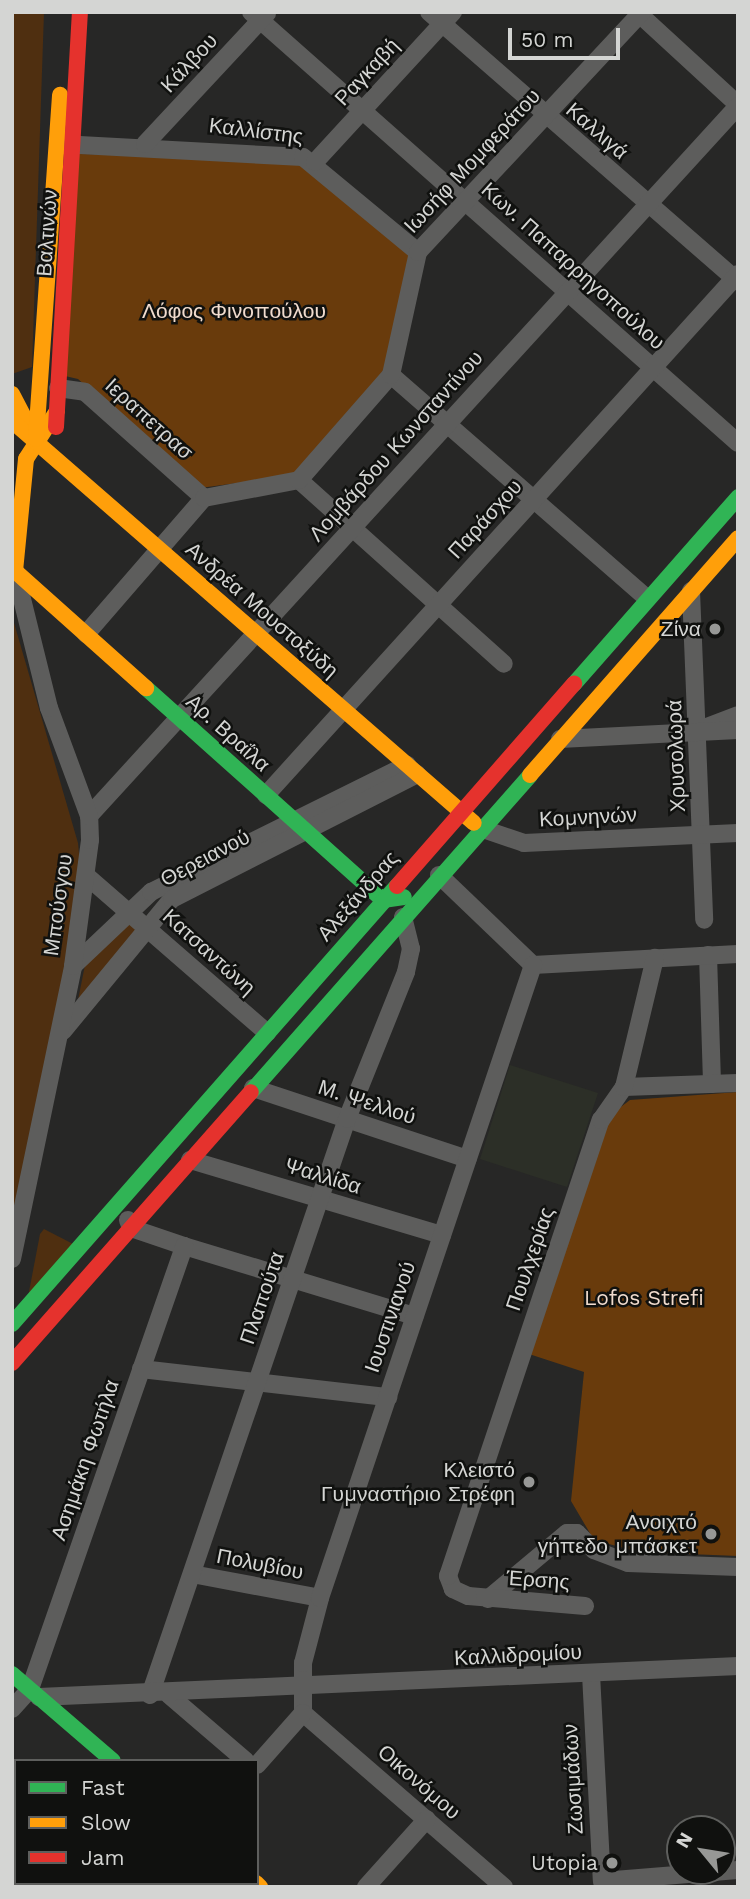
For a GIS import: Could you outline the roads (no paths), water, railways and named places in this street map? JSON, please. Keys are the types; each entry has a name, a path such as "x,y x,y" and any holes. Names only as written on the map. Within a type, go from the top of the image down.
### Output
{"street":[{"name":"Βαλτινών","path":"54,456 65,144 65,12"},
{"name":"Βαλτινών","path":"36,440 41,368 80,12"},
{"path":"640,13 738,106"},
{"name":"Ιωσήφ Μομφεράτου","path":"299,480 391,375 418,252 640,13"},
{"name":"Κων. Παπαρρηγοπούλου","path":"259,15 362,111 738,443"},
{"name":"Κάλβου","path":"145,144 259,15"},
{"name":"Καλλιγά","path":"441,16 545,116 736,278"},
{"name":"Ραγκαβή","path":"315,162 362,111 441,16"},
{"name":"Λομβάρδου Κωνσταντίνου","path":"89,816 738,106"},
{"name":"Καλλίστης","path":"65,144 145,144 273,152 315,162 418,252"},
{"name":"Παράσχου","path":"266,796 736,278"},
{"path":"12,384 24,383 41,368"},
{"path":"391,375 647,598"},
{"name":"Ιεραπετρασ","path":"58,388 85,392 204,498"},
{"name":"Ανδρέα Μουστοξύδη","path":"12,394 36,440"},
{"path":"36,440 57,411"},
{"name":"Ανδρέα Μουστοξύδη","path":"12,421 461,812"},
{"name":"Μπούσγου","path":"12,1259 89,878 89,816 49,708 15,571 24,467 36,440"},
{"path":"86,634 204,498 299,480 504,664"},
{"name":"Αλεξάνδρας","path":"12,1324 738,497"},
{"path":"12,1363 480,828 738,538"},
{"name":"Αρ. Βραΐλα","path":"15,571 383,900"},
{"name":"Χρυσολωρά","path":"691,591 704,920"},
{"path":"698,732 738,715"},
{"path":"560,739 738,730"},
{"name":"Θερειανού","path":"59,1036 147,926 182,893 300,826 412,769"},
{"name":"Κομνηνών","path":"510,795 504,822 524,843"},
{"name":"Κομνηνών","path":"461,812 480,828 524,843 738,833"},
{"name":"Θερειανού","path":"73,966 128,911 164,884 300,826"},
{"path":"439,875 533,965 738,954"},
{"name":"Κατσαντώνη","path":"89,878 267,1033"},
{"path":"383,900 422,895"},
{"name":"Πλαπούτα","path":"150,1695 347,1119 406,972 411,950 403,917"},
{"path":"708,955 712,1084"},
{"name":"Πουλχερίας","path":"448,1576 605,1109 624,1087 655,958"},
{"name":"Ιουστινιανού","path":"301,1687 320,1598 533,965"},
{"path":"624,1087 738,1083"},
{"name":"Μ. Ψελλού","path":"253,1088 468,1159"},
{"name":"Ψαλλίδα","path":"190,1160 442,1235"},
{"path":"131,1228 126,1209 147,1170"},
{"path":"131,1228 415,1316"},
{"name":"Ασημάκη Φωτήλα","path":"34,1693 184,1246"},
{"path":"141,1369 388,1397"},
{"path":"488,1599 567,1533 577,1533 594,1550 628,1563 738,1567"},
{"name":"Πολυβίου","path":"192,1574 320,1598"},
{"name":"Έρσης","path":"448,1576 453,1590 488,1599 585,1606"},
{"name":"Καλλιδρομίου","path":"34,1693 169,1695 738,1666"},
{"path":"12,1674 111,1759"},
{"name":"Ζωσιμάδων","path":"592,1674 599,1884"},
{"path":"259,1763 303,1713 301,1687"},
{"path":"12,1709 34,1693"},
{"path":"169,1695 244,1759"},
{"name":"Οικονόμου","path":"303,1713 504,1887"},
{"path":"366,1887 427,1819"},
{"path":"599,1884 738,1870"}],"place":[{"name":"Ζίνα","path":"715,629"},
{"name":"Κλειστό Γυμναστήριο Στρέφη","path":"529,1482"},
{"name":"Ανοιχτό γήπεδο μπάσκετ","path":"711,1534"},
{"name":"Utopia","path":"612,1863"}],"park label":[{"name":"Λόφος Φινοπούλου","path":"234,311"},
{"name":"Lofos Strefi","path":"644,1298"}]}
